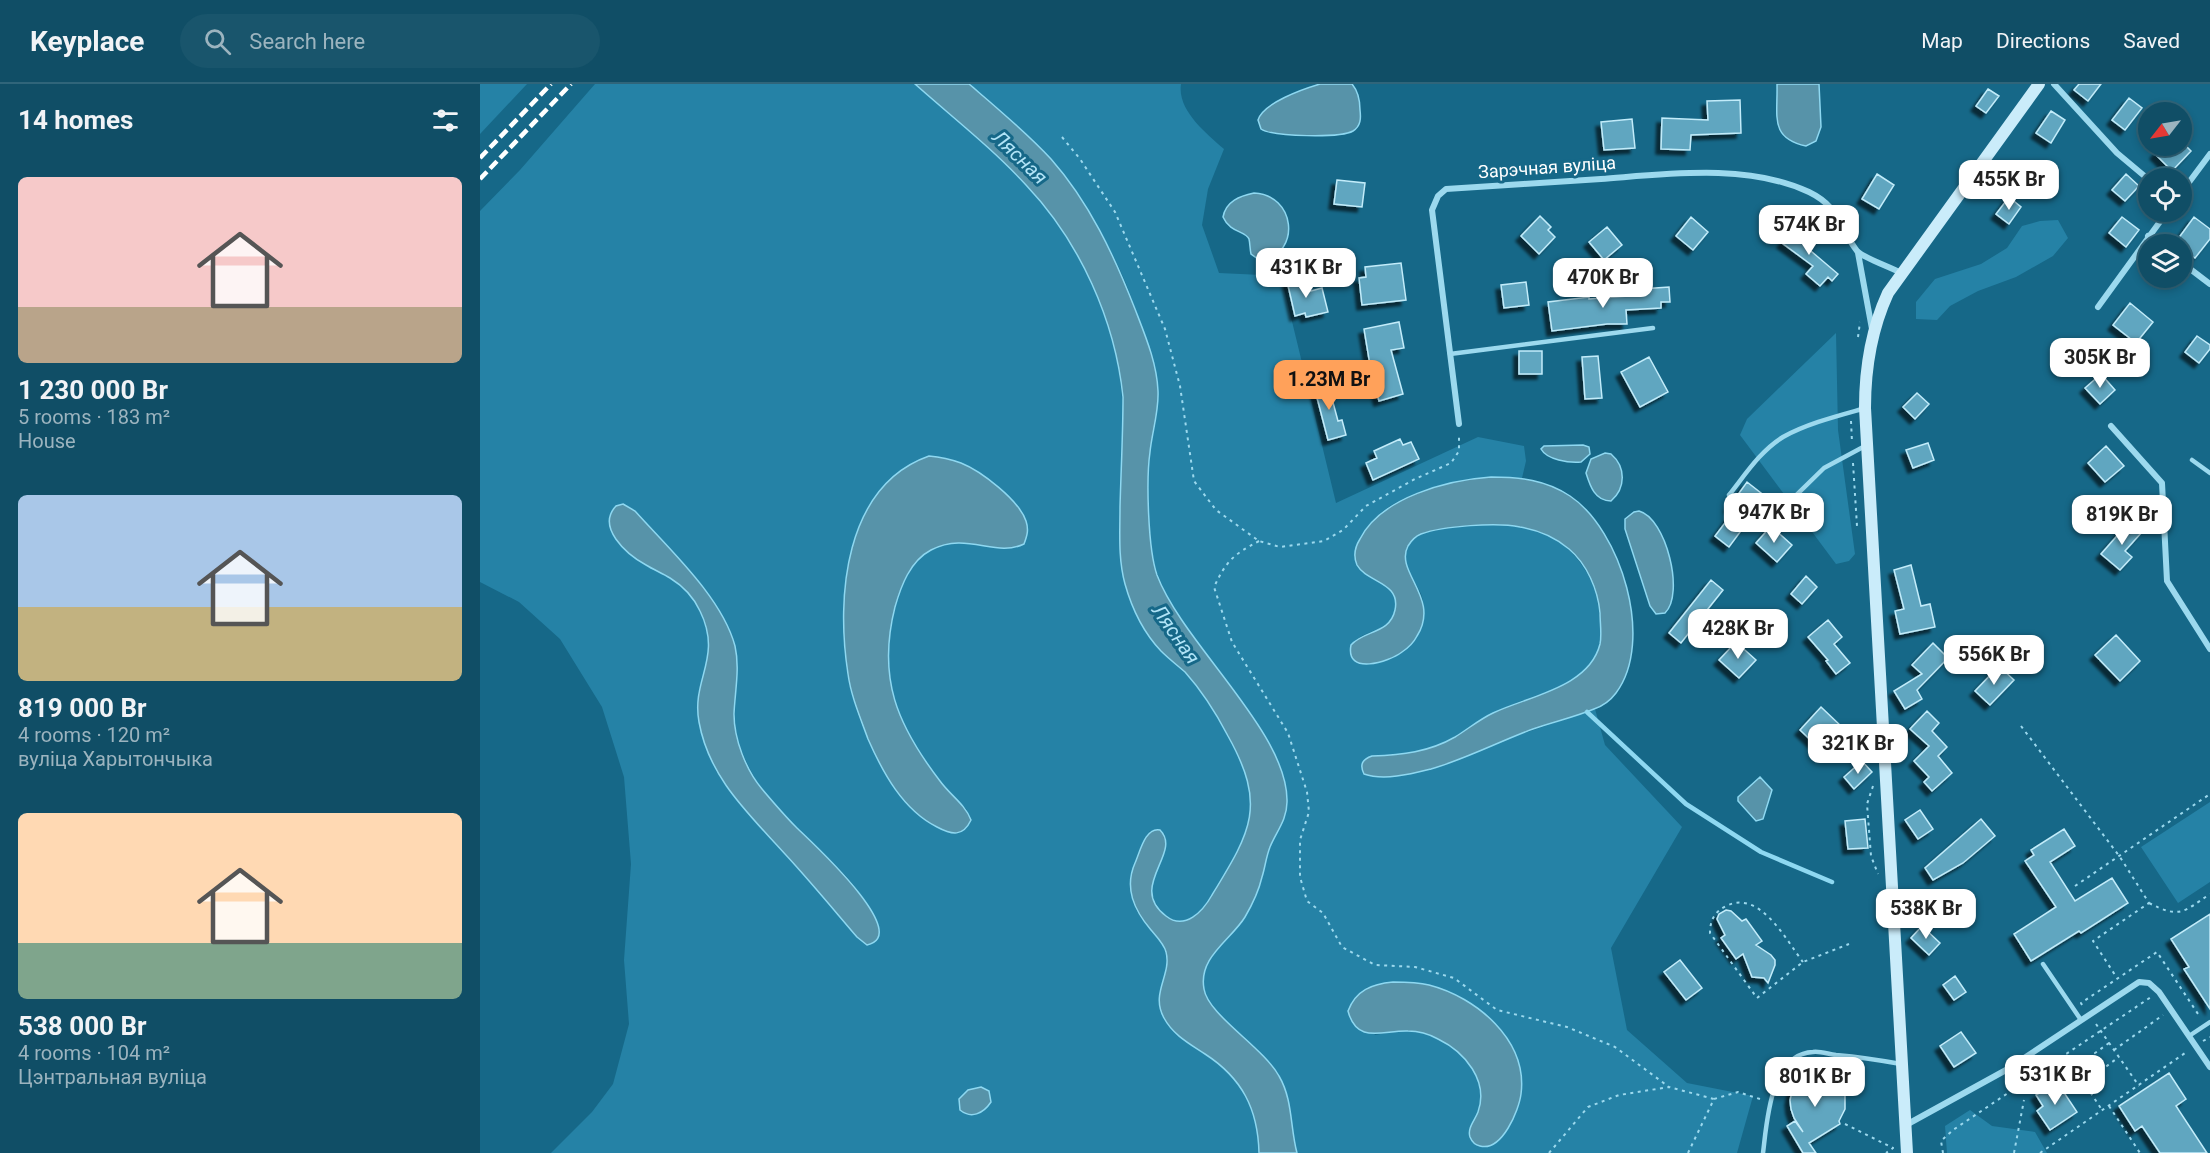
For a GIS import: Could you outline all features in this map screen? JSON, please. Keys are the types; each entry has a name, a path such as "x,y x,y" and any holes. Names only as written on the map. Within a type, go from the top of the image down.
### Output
{"street":[{"path":"1907,1153 1904,1064 1865,408 1867,370 1873,332 1888,293 2039,84"},
{"path":"2054,84 2117,153 2138,171"},
{"path":"2192,178 2210,154"},
{"name":"Зарэчная вуліца","path":"1459,424 1432,210 1438,196 1446,189 1661,174 1727,172 1775,181 1806,191 1827,202 1842,223 1858,253 1873,332"},
{"path":"2150,234 2159,222"},
{"path":"2098,307 2138,250"},
{"path":"1858,253 1901,273"},
{"path":"2192,270 2210,284"},
{"path":"2111,426 2162,483 2167,581 2210,650"},
{"path":"1906,1125 2006,1070 2139,982 2149,983 2159,992 2210,1067"}],"lane":[{"path":"1450,354 1653,328"},
{"path":"1729,495 1757,459 1783,437 1831,417 1865,408"},
{"path":"1777,514 1824,468 1867,444"},
{"path":"2192,460 2210,473"},
{"path":"2043,964 2081,1020"},
{"path":"2189,1036 2208,1024"},
{"path":"1763,1153 1770,1103 1777,1081 1785,1067 1796,1058 1811,1052 1904,1064"}],"path":[{"path":"1062,137 1080,159 1115,212 1165,329 1180,386 1194,481 1216,510 1259,541 1280,547 1324,541 1343,530 1366,506 1415,479 1451,463 1459,451 1459,424"},
{"path":"1259,541 1239,552 1224,565 1214,587 1232,642 1288,733 1307,792 1309,812 1300,840 1300,877 1307,901 1323,913 1342,947 1375,965 1415,967 1454,978 1497,1010 1567,1027 1615,1047 1669,1087 1714,1099 1738,1092 1770,1103"},
{"path":"2021,726 2120,857 2149,903 2166,911 2183,912 2210,894"},
{"path":"2075,886 2210,794"},
{"path":"1803,962 1764,912 1752,903 1731,904 1714,915 1710,924 1710,933 1757,998 1803,962 1849,944"},
{"path":"2117,978 2093,940 2149,903"},
{"path":"2139,1086 2081,1003 2157,952 2208,1024"},
{"path":"1943,1153 1941,1141 1953,1130 2159,992"},
{"path":"2114,1050 2170,1010"},
{"path":"2109,1043 2095,1053 2104,1068 2119,1057"},
{"path":"2040,1153 2196,1046"},
{"path":"2066,1055 2102,1110"},
{"path":"2078,1074 2099,1060"},
{"path":"2044,1069 2050,1078 2090,1091"},
{"path":"1549,1153 1588,1107 1619,1095 1669,1087"},
{"path":"1688,1153 1714,1099"},
{"path":"2014,1153 2024,1100"},
{"path":"2109,1106 2140,1153"},
{"path":"1845,1124 1893,1148 1886,1153"}],"shaded area":[{"path":"480,84 527,84 480,134"},
{"path":"595,84 915,84 1001,159 1028,186 1048,211 1066,237 1096,294 1116,355 1123,418 1121,557 1131,602 1147,633 1192,681 1209,704 1229,737 1248,783 1249,820 1244,837 1225,875 1198,913 1187,920 1175,920 1162,912 1157,905 1152,886 1165,851 1164,833 1150,831 1134,863 1131,886 1136,909 1164,949 1165,972 1204,1053 1231,1075 1245,1093 1253,1109 1258,1127 1259,1153 551,1153 592,1112 613,1084 629,1024 624,960 631,864 624,777 602,707 560,639 519,602 480,582 480,211 520,170","holes":["981,475 1007,496 1022,513 1027,533 1024,544 1001,548 952,543 939,545 927,552 915,563 903,583 890,637 889,666 893,693 901,718 928,766 967,810 895,788 866,736 854,702 845,659 843,611 848,563 854,541 866,510 886,483","635,511 706,591 727,626 737,662 736,732 745,760 754,777 788,820 853,884 866,902 876,922 827,901 746,812 716,771 698,694 709,656 710,641 700,610 692,597 671,578 645,565 622,546"]},
{"path":"969,84 1181,84 1181,94 1188,112 1201,128 1224,149 1208,189 1202,225 1219,273 1281,276 1336,503 1478,437 1524,446 1526,461 1522,478 1483,478 1439,486 1398,501 1368,526 1354,556 1363,572 1392,592 1396,604 1390,620 1358,639 1350,651 1424,617 1422,597 1405,559 1408,548 1419,535 1443,528 1494,525 1525,527 1549,535 1571,551 1580,562 1593,585 1597,598 1601,635 1595,657 1587,668 1564,684 1500,710 1434,747 1410,754 1372,756 1369,775 1401,775 1595,709 1605,745 1682,827 1611,948 1627,1030 1687,1083 1753,1096 1737,1153 1297,1153 1284,1085 1271,1065 1215,1009 1204,989 1203,978 1210,958 1239,925 1253,903 1269,851 1286,809 1287,790 1284,778 1275,754 1259,727 1181,621 1158,575 1152,549 1148,497 1149,465 1157,415 1157,398 1142,332 1122,274 1093,220 1058,169 1030,138","holes":["1393,982 1418,984 1452,994 1484,1013 1483,1147 1470,1128 1479,1109 1480,1090 1472,1068 1465,1059 1447,1043 1426,1033 1407,1031 1375,1035 1351,1003 1366,988"]},
{"path":"2058,220 2068,238 2053,256 2016,277 1978,291 1950,306 1937,320 1916,319 1916,302 1935,279 1981,264 2007,248 2022,226 2040,221"},
{"path":"1836,333 1838,430 1855,554 1849,561 1836,564 1740,435 1747,419"},
{"path":"2210,802 2210,882 2178,903 2141,847"},
{"path":"1970,1110 1992,1126 2035,1132 2047,1153 1947,1153 1945,1126"}],"water":[{"name":"Лясная","path":"915,84 969,84 1051,159 1089,211 1118,269 1146,339 1153,360 1158,391 1148,479 1150,532 1157,575 1170,602 1254,718 1271,747 1283,775 1287,802 1285,815 1267,855 1255,897 1245,917 1206,967 1203,978 1204,989 1215,1009 1261,1054 1279,1076 1287,1094 1297,1153 1259,1153 1255,1122 1246,1096 1238,1084 1218,1063 1182,1039 1164,1018 1159,1000 1166,968 1166,952 1162,943 1140,915 1132,898 1130,881 1141,847 1150,832 1160,830 1165,839 1165,849 1153,882 1152,893 1155,905 1173,920 1187,920 1198,913 1208,901 1236,853 1249,818 1250,800 1240,760 1219,719 1192,680 1161,651 1149,636 1135,611 1125,584 1121,565 1120,536 1123,397 1119,368 1103,311 1078,257 1063,231 1045,207 1000,158"},
{"path":"1320,84 1352,84 1360,107 1360,122 1356,129 1335,135 1307,136 1279,134 1261,129 1258,120 1267,108 1275,102"},
{"path":"1777,84 1819,84 1821,127 1816,141 1806,146 1794,142 1781,131 1777,116"},
{"path":"1254,193 1268,196 1278,203 1285,213 1288,224 1288,236 1283,247 1275,256 1262,262 1251,254 1247,236 1230,226 1223,217 1230,203"},
{"path":"1583,445 1589,447 1590,454 1581,462 1553,458 1541,449 1544,446"},
{"path":"1605,453 1611,454 1616,459 1622,471 1622,484 1611,501 1597,496 1591,488 1586,473 1591,459"},
{"path":"929,456 961,463 989,479 1016,504 1027,527 1024,544 1013,547 957,543 931,550 912,567 903,583 895,607 888,656 895,700 912,740 971,820 968,826 957,833 942,830 925,820 904,801 887,777 868,739 856,707 849,682 845,644 846,580 852,548 863,518 879,492 901,471"},
{"path":"1491,477 1532,480 1552,486 1570,496 1588,512 1604,534 1627,588 1632,617 1632,645 1627,671 1614,696 1597,708 1533,729 1431,769 1389,777 1364,774 1362,765 1369,757 1415,752 1445,742 1493,713 1571,681 1594,659 1601,640 1600,613 1597,595 1581,562 1564,545 1546,535 1527,528 1498,525 1431,531 1414,539 1408,546 1405,556 1424,610 1423,622 1417,636 1402,652 1379,662 1361,663 1355,661 1351,655 1351,645 1356,640 1382,628 1392,618 1395,610 1396,601 1393,594 1388,588 1362,571 1356,562 1357,545 1370,524 1383,512 1417,493 1455,482"},
{"path":"623,504 635,511 678,557 719,609 735,646 737,671 734,714 739,744 746,764 770,799 854,886 869,906 878,924 878,938 867,945 857,937 745,809 721,778 704,742 699,722 699,693 708,655 706,628 700,611 684,589 670,578 638,560 616,539 609,523 616,506"},
{"path":"1639,511 1649,517 1657,527 1670,558 1673,590 1671,603 1665,613 1656,614 1650,606 1625,529 1625,519"},
{"path":"1760,777 1772,790 1763,819 1756,821 1738,801 1738,797"},
{"path":"1393,982 1429,985 1447,991 1481,1011 1507,1039 1516,1056 1521,1074 1521,1094 1513,1119 1495,1143 1480,1146 1470,1137 1470,1127 1481,1100 1480,1089 1472,1069 1457,1052 1424,1033 1364,1032 1352,1022 1348,1011 1360,993 1378,984"},
{"path":"981,1087 989,1091 991,1102 988,1106 973,1115 960,1110 959,1099 968,1090"}],"building":[{"path":"2079,84 2101,84 2088,101 2074,90"},
{"path":"1988,89 1999,96 1986,113 1976,106"},
{"path":"2129,98 2138,105 2138,113 2125,130 2112,120"},
{"path":"1740,100 1741,133 1691,135 1690,150 1661,149 1662,118 1708,120 1707,101"},
{"path":"2051,111 2065,120 2051,143 2036,133"},
{"path":"1632,119 1635,148 1604,150 1601,122"},
{"path":"2157,156 2186,156 2175,168 2169,168"},
{"path":"1877,174 1894,185 1879,209 1862,199"},
{"path":"2126,174 2138,185 2125,201 2112,190"},
{"path":"1337,180 1365,183 1362,207 1334,204"},
{"path":"2009,197 2021,207 2009,224 1996,214"},
{"path":"1540,216 1551,227 1548,230 1555,237 1539,254 1521,236"},
{"path":"1691,217 1708,232 1693,250 1676,236"},
{"path":"2122,217 2139,230 2126,247 2109,233"},
{"path":"2194,217 2210,229 2210,239 2195,258 2192,256 2192,234 2182,234"},
{"path":"1796,225 1812,237 1805,246 1838,274 1832,281 1828,277 1820,286 1806,274 1813,266 1782,243"},
{"path":"1607,227 1622,245 1604,260 1589,242"},
{"path":"1401,263 1406,300 1362,305 1359,278 1366,277 1365,267"},
{"path":"1304,277 1307,292 1322,288 1328,312 1306,317 1305,313 1295,316 1287,281"},
{"path":"1526,282 1529,305 1504,308 1501,285"},
{"path":"1669,287 1670,302 1661,302 1661,308 1626,310 1627,324 1607,324 1552,331 1548,302 1589,297 1589,299 1641,295 1641,289"},
{"path":"2130,303 2153,322 2136,343 2113,325"},
{"path":"1399,322 1404,348 1391,350 1403,394 1379,401 1364,329"},
{"path":"2197,336 2210,345 2210,349 2199,363 2185,352"},
{"path":"1519,351 1542,351 1542,374 1519,374"},
{"path":"1598,356 1602,398 1585,399 1582,357"},
{"path":"1649,357 1668,392 1640,407 1621,372"},
{"path":"2101,374 2115,390 2100,404 2085,388"},
{"path":"1332,381 1335,394 1331,395 1338,421 1342,420 1346,435 1328,440 1314,386"},
{"path":"1917,393 1929,404 1915,419 1903,407"},
{"path":"1400,439 1403,445 1411,442 1419,459 1373,480 1366,463 1377,458 1374,451"},
{"path":"1928,443 1934,460 1913,468 1906,450"},
{"path":"2106,446 2124,466 2105,482 2088,463"},
{"path":"1747,482 1766,497 1729,547 1715,536 1734,511 1729,507"},
{"path":"2130,521 2142,532 2125,551 2132,557 2120,570 2101,554"},
{"path":"1771,526 1792,545 1777,562 1756,543"},
{"path":"1911,565 1921,606 1930,604 1935,627 1900,634 1895,611 1904,609 1894,570"},
{"path":"1806,576 1817,587 1802,604 1791,594"},
{"path":"1711,580 1723,590 1681,643 1669,633"},
{"path":"1828,620 1842,637 1834,644 1850,663 1836,674 1826,661 1828,660 1808,637"},
{"path":"2116,635 2140,661 2120,681 2095,655"},
{"path":"1736,642 1756,660 1739,678 1719,660"},
{"path":"1933,643 1948,658 1917,690 1922,699 1905,709 1894,691 1922,674 1912,665"},
{"path":"1999,666 2014,680 1990,705 1975,691"},
{"path":"1821,707 1842,727 1821,750 1800,730"},
{"path":"1927,711 1939,723 1932,731 1947,747 1938,756 1952,773 1932,791 1924,782 1929,777 1914,761 1929,746 1910,729"},
{"path":"1862,761 1872,772 1854,789 1844,777"},
{"path":"1920,810 1933,829 1918,839 1905,820"},
{"path":"1865,819 1868,848 1848,849 1845,821"},
{"path":"1981,819 1995,836 1963,863 1933,880 1925,868"},
{"path":"2064,829 2075,846 2050,862 2075,901 2112,878 2128,903 2031,961 2014,934 2056,907 2025,861 2034,855 2031,850"},
{"path":"1726,910 1731,911 1742,921 1746,919 1762,941 1756,945 1775,960 1768,983 1764,978 1752,977 1743,954 1736,959 1721,938 1725,935 1717,919 1719,914"},
{"path":"2210,914 2210,1009 2184,969 2189,967 2171,939"},
{"path":"1922,926 1940,943 1929,955 1911,938"},
{"path":"1680,960 1702,988 1686,1000 1664,972"},
{"path":"1955,976 1966,992 1954,1000 1943,985"},
{"path":"1961,1032 1976,1053 1954,1067 1940,1046"},
{"path":"1818,1071 1832,1071 1831,1081 1845,1096 1845,1109 1839,1121 1840,1124 1809,1143 1816,1153 1803,1153 1787,1126 1795,1121 1803,1132 1794,1118 1790,1100 1793,1088 1801,1079"},
{"path":"2169,1073 2186,1099 2176,1106 2207,1153 2160,1153 2142,1126 2135,1131 2119,1106"},
{"path":"2057,1082 2077,1112 2050,1130 2037,1111 2043,1106 2036,1095"}],"waterway":[{"path":"1587,712 1686,804 1761,852 1832,882"}],"railway":[{"path":"480,158 551,84"},
{"path":"480,179 571,84"}]}
